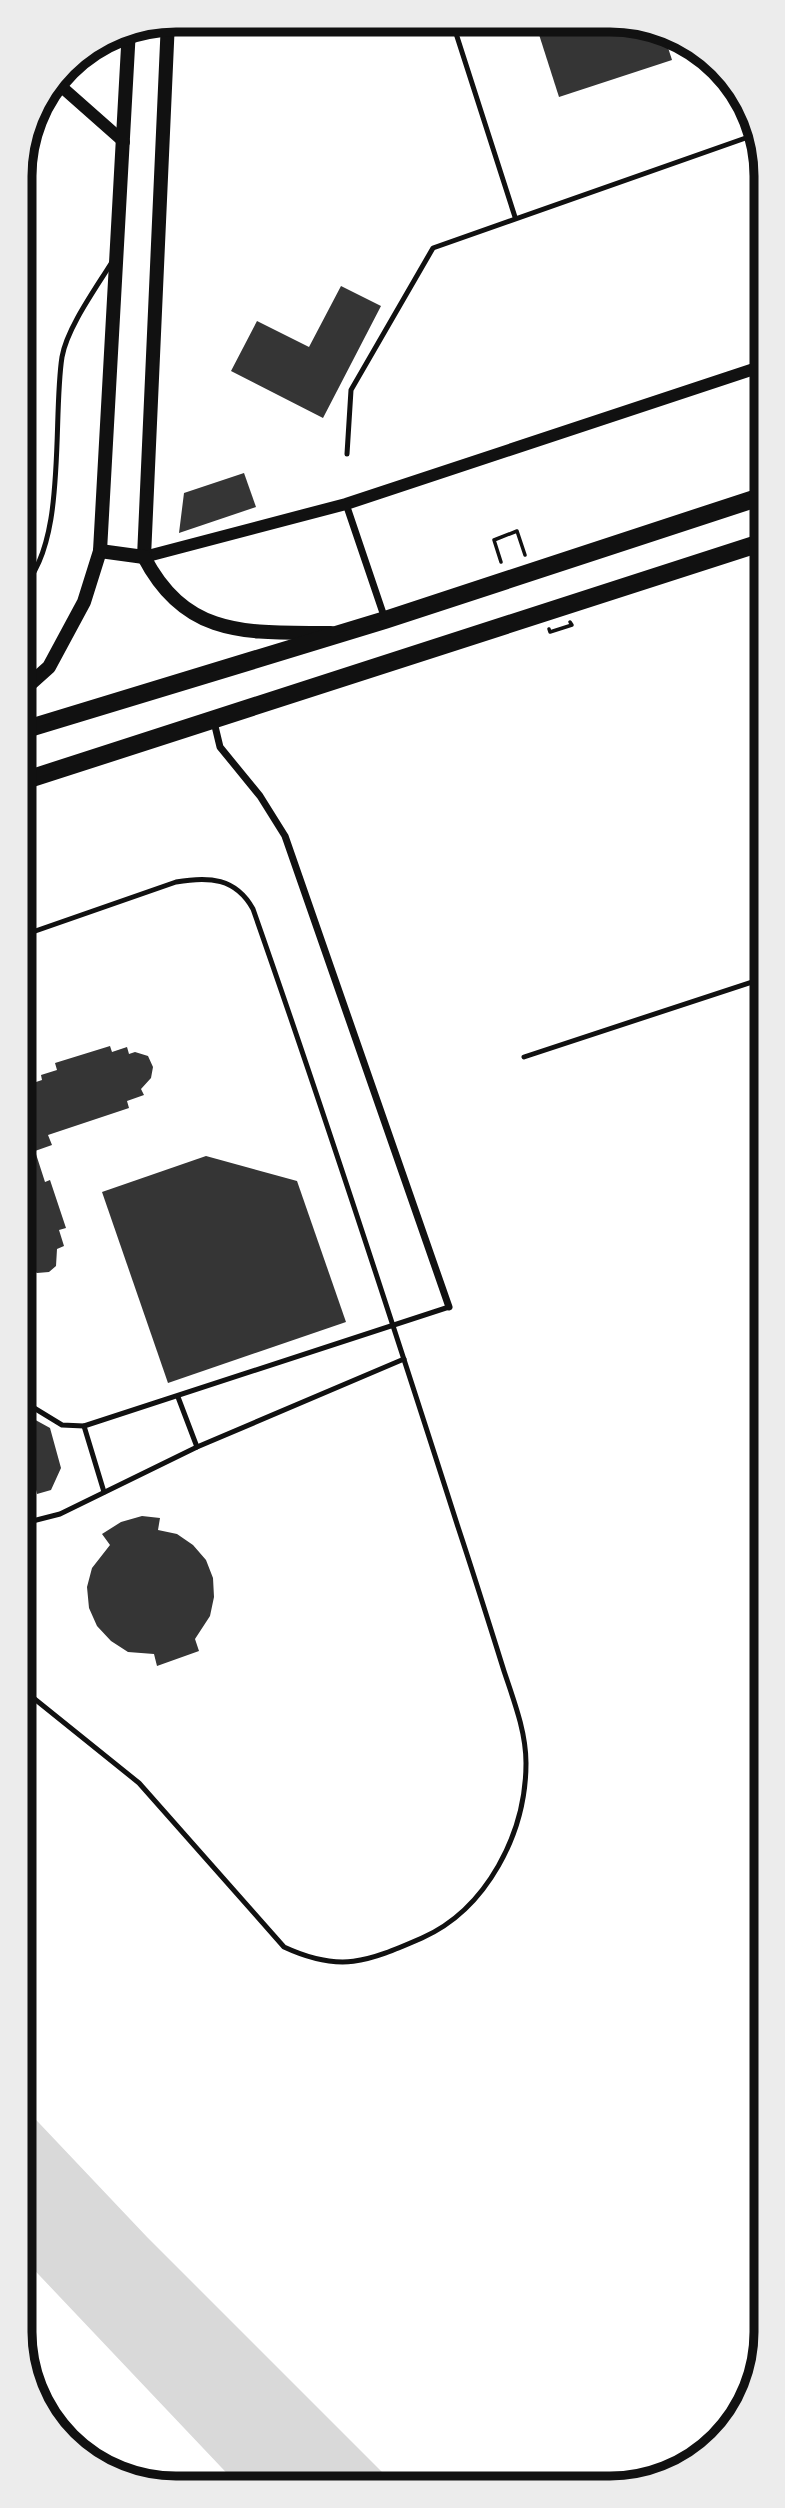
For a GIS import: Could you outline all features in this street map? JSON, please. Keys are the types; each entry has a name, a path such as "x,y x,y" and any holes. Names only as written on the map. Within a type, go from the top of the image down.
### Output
{"highway":[{"path":"32,727 385,620 754,499"},
{"path":"32,778 214,722 754,545"}],"main road":[{"path":"167,32 144,557 168,595 215,624 239,631 336,633"},
{"path":"32,683 50,667 84,602 100,551 129,39"},
{"path":"100,551 144,557"}],"street":[{"path":"62,87 124,142"},
{"path":"144,557 346,504 754,369"},
{"path":"346,504 385,620"},
{"path":"214,722 220,747 260,796 285,836 449,1307"}],"lane":[{"path":"456,32 515,217"},
{"path":"347,454 351,390 433,248 748,137"},
{"path":"32,575 40,565 49,534 62,355 92,295 118,254"},
{"path":"32,932 176,882 197,878 227,882 247,898 265,943 394,1327 510,1689 525,1747 525,1792 519,1823 504,1857 484,1888 431,1934 352,1963 314,1961 284,1947 139,1783 32,1697"},
{"path":"524,1057 754,981"},
{"path":"32,1407 62,1425 83,1426 449,1307"},
{"path":"32,1521 60,1514 197,1447 404,1359"},
{"path":"178,1397 197,1447"},
{"path":"83,1426 104,1492"}],"path":[{"path":"507,580 494,540 517,531"},
{"path":"550,632 572,625"}],"shaded area":[{"path":"32,2116 147,2237 386,2476 230,2476 32,2268"}],"building":[{"path":"538,32 628,33 667,43 672,60 559,97"},
{"path":"341,286 381,306 323,418 231,371 257,321 309,347"},
{"path":"244,473 256,507 179,533 184,493"},
{"path":"110,1046 112,1052 127,1047 129,1054 135,1052 148,1056 153,1067 151,1078 141,1089 144,1095 127,1101 129,1108 48,1135 52,1145 35,1151 45,1182 50,1180 66,1228 59,1230 64,1246 57,1249 56,1266 49,1272 37,1273 32,1269 32,1083 42,1080 41,1075 57,1070 55,1063"},
{"path":"206,1156 297,1181 346,1322 168,1383 102,1192"},
{"path":"32,1418 50,1428 61,1468 51,1490 37,1494 35,1486 32,1487"},
{"path":"142,1516 160,1518 158,1530 177,1534 193,1545 206,1560 213,1578 214,1597 210,1616 195,1639 199,1651 157,1666 154,1654 128,1652 111,1641 97,1626 89,1608 87,1587 92,1568 110,1545 102,1534 121,1522"}]}
